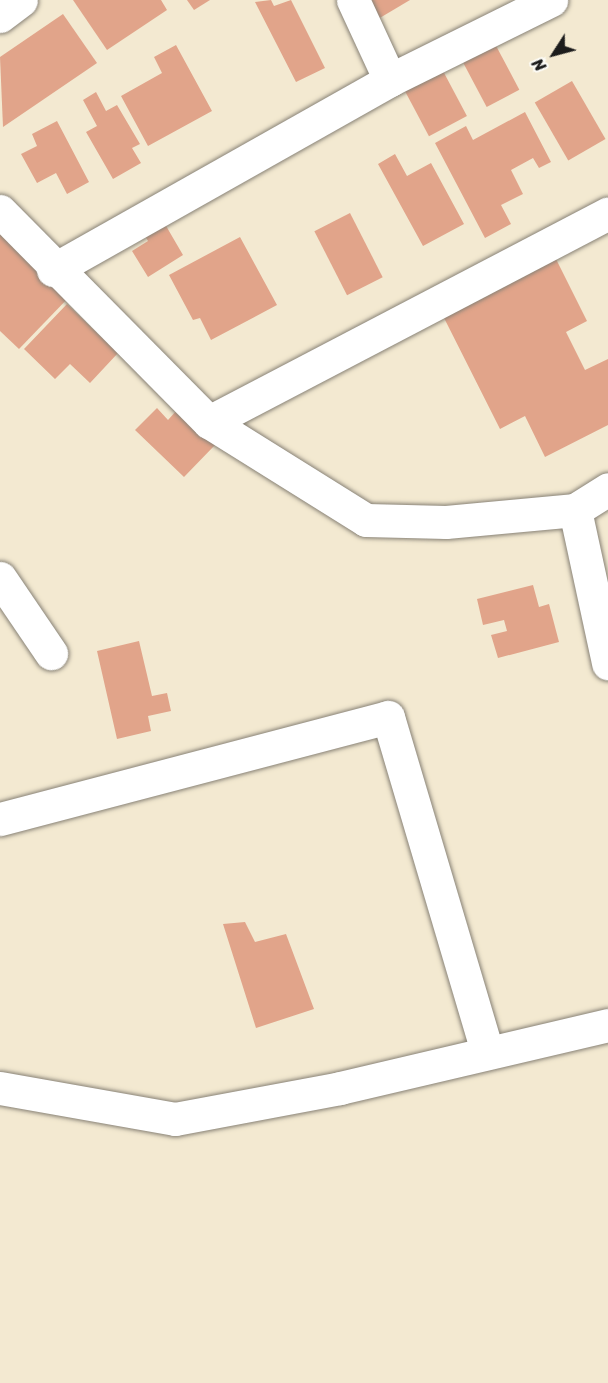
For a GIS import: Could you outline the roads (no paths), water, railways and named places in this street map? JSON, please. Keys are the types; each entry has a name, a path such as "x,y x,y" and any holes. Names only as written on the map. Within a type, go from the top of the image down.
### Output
{"street":[{"path":"0,16 21,0"},
{"path":"353,0 390,81"},
{"path":"53,270 390,81 551,0"},
{"path":"0,211 53,270 209,422 366,520 446,522 575,510 608,489"},
{"path":"209,422 608,213"},
{"path":"575,510 608,663"},
{"path":"0,578 51,653"},
{"path":"0,819 388,717 487,1051"},
{"path":"0,1088 175,1119 340,1088 487,1051 608,1025"}]}
